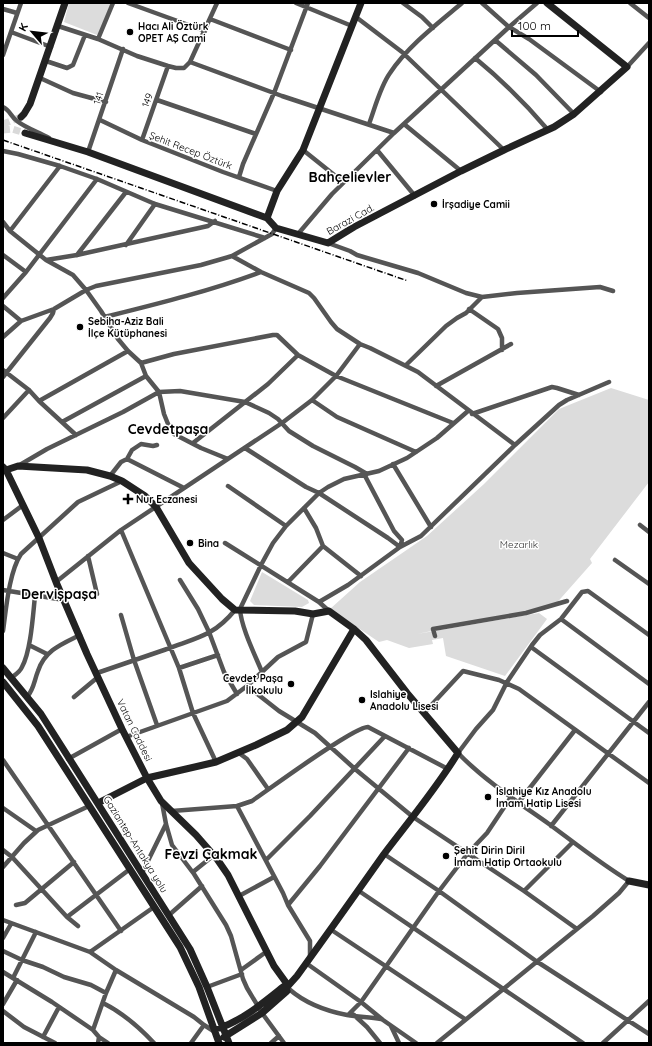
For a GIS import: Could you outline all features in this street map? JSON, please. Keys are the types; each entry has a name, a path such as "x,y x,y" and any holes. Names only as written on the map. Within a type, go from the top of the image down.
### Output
{"street":[{"path":"3,54 20,3"},
{"path":"21,117 30,104 65,3"},
{"path":"98,39 113,3"},
{"path":"128,3 205,31"},
{"path":"58,26 98,39 137,56 168,66 184,68 190,62 217,3"},
{"path":"296,3 307,5 352,26"},
{"path":"267,218 277,191 303,150 321,108 361,3"},
{"path":"403,3 422,17 433,28"},
{"path":"369,124 386,79 405,55 462,3"},
{"path":"482,3 509,27 545,50 601,92"},
{"path":"298,234 343,182 475,58 537,3"},
{"path":"547,3 627,68 649,43"},
{"path":"630,3 649,18"},
{"path":"238,177 274,93 307,5"},
{"path":"3,9 17,13"},
{"path":"356,17 405,55 504,150"},
{"path":"210,19 291,50"},
{"path":"11,32 51,47"},
{"path":"46,61 67,68 73,65 85,35"},
{"path":"495,40 536,75 574,114"},
{"name":"141","path":"88,152 123,49"},
{"path":"475,58 506,84 528,106 548,130"},
{"path":"190,62 274,93 394,133"},
{"name":"149","path":"142,140 168,66"},
{"name":"Barazi Cad.","path":"276,228 328,243 354,227 462,171 548,130 574,114 627,68"},
{"path":"40,78 73,93 106,102"},
{"path":"157,100 256,134"},
{"path":"3,107 22,125 50,138 60,145"},
{"name":"Şehit Recep Öztürk","path":"100,120 142,140 277,191"},
{"path":"404,124 462,171"},
{"path":"3,337 21,321 54,309 86,290 96,286 201,265 232,256 272,234 276,228 267,218 88,152 60,145 48,145 24,135"},
{"path":"303,150 343,182"},
{"path":"377,150 415,196"},
{"path":"3,151 60,166 97,179 155,204 265,238"},
{"path":"10,231 60,166"},
{"path":"3,298 26,272 97,179"},
{"path":"77,255 126,192"},
{"path":"125,245 155,204"},
{"path":"3,222 10,231 46,260 73,275 86,290 128,351 141,363 146,376 159,392 164,414 174,434 228,459"},
{"path":"46,260 77,255 113,246 125,245 208,226 215,222"},
{"path":"328,243 357,255 418,273 466,293 482,297 600,287 613,291"},
{"path":"232,256 261,272 309,293 334,326 360,344 406,365 425,377 515,445"},
{"path":"4,258 26,272"},
{"path":"105,317 170,301 261,272"},
{"path":"406,365 446,326 470,309 482,297"},
{"path":"3,306 21,321"},
{"path":"3,377 5,371 50,318 54,309"},
{"path":"470,309 498,329 501,335 502,350"},
{"path":"141,363 174,354 273,335 279,336 298,355 336,376 453,424"},
{"path":"56,582 121,530 282,423 312,400 336,376 360,344"},
{"path":"436,386 511,344"},
{"path":"39,401 128,351"},
{"path":"193,443 268,384 298,355"},
{"path":"5,371 29,390 76,435"},
{"path":"62,422 146,376"},
{"path":"319,602 361,576 400,547 422,536 515,445 559,406 567,400 609,382"},
{"path":"74,697 97,675 134,660 198,639 222,624 238,610 273,543 286,526 328,486 344,479 379,471 393,464 416,452 437,438 470,412 552,387 579,395"},
{"path":"3,418 29,390"},
{"path":"18,466 47,449 123,412 159,392 180,391 245,402 270,414 282,423 289,431 313,446 355,467 365,474 394,531 402,540 400,547"},
{"path":"312,400 337,417 416,452"},
{"path":"110,476 121,462 127,459 132,450 141,444 153,446 158,445"},
{"path":"245,448 306,487 319,493 400,547"},
{"path":"127,459 184,488"},
{"path":"393,464 430,527"},
{"path":"5,468 18,466 87,470 122,481 144,496 156,507 189,563 222,599 238,610 295,611 313,614 329,611"},
{"name":"Vatan Caddesi","path":"5,468 39,538 56,582 97,675 122,729 148,778 216,762 288,730 298,722 306,711 354,629"},
{"path":"3,631 13,571 18,559 78,502 122,481"},
{"path":"228,486 286,526"},
{"path":"3,520 23,505"},
{"path":"304,508 316,528 323,546 361,576"},
{"path":"640,525 649,532"},
{"path":"121,530 171,647 193,713 216,762"},
{"path":"225,543 319,602 354,629 366,640 424,713 458,753 474,769 572,843 629,881 649,885"},
{"path":"288,582 323,546"},
{"path":"3,553 18,559"},
{"path":"88,556 97,594"},
{"path":"615,560 649,584"},
{"path":"180,580 198,609 209,632 224,672 237,694"},
{"path":"3,590 64,600"},
{"path":"218,1041 228,1040 287,987 359,891 384,854 413,817 476,728 493,710 507,682 531,647 540,635 561,619 582,592 588,591 649,635"},
{"path":"11,678 23,667 29,645 35,596"},
{"path":"435,636 433,629 526,613 567,600"},
{"path":"238,610 262,672"},
{"path":"121,614 134,660 157,725"},
{"path":"126,737 227,701 247,686 278,656 306,642 313,614"},
{"path":"561,619 649,684"},
{"path":"26,697 33,688 38,669 47,654 53,649 80,635"},
{"path":"29,645 47,654"},
{"path":"531,647 649,733"},
{"path":"179,668 218,655"},
{"name":"Gaziantep-Antakya yolu","path":"3,668 41,714 68,759 98,803 190,949 228,1040"},
{"path":"424,713 463,671 507,682 528,695 649,783"},
{"name":"Gaziantep-Antakya yolu","path":"3,682 38,726 180,947 199,987 218,1041"},
{"path":"247,686 279,711 315,733 355,769 413,817 524,891 577,929"},
{"path":"551,826 649,702"},
{"path":"172,811 237,806 252,801 331,746 365,727 368,727 448,768"},
{"path":"68,759 122,729"},
{"path":"518,803 575,730"},
{"path":"266,860 310,816 385,736"},
{"path":"288,905 320,866 409,748"},
{"path":"239,753 246,759 268,789"},
{"path":"3,760 121,931"},
{"path":"98,803 148,778 161,801 172,845 193,872 226,925 232,936 241,972 247,988 260,1010 284,1043"},
{"path":"348,1015 361,1002 439,891 468,853 487,833 511,797"},
{"path":"161,801 196,835 214,855 228,875 266,952 287,987 308,1003 348,1015 383,1020"},
{"path":"3,868 36,831 89,806"},
{"path":"237,806 288,905 310,941 308,960"},
{"path":"3,808 36,831"},
{"path":"142,873 166,824"},
{"path":"524,891 572,843"},
{"path":"3,850 12,857 67,917 78,926"},
{"path":"384,854 439,891 536,961 649,1034"},
{"path":"193,872 214,855"},
{"path":"16,905 25,903 74,862"},
{"path":"67,917 130,869"},
{"path":"239,896 274,877"},
{"path":"437,1043 577,929 619,893 629,881"},
{"path":"169,915 202,886"},
{"path":"359,891 583,1043"},
{"path":"90,952 154,907"},
{"path":"3,920 90,952 116,970 194,1017 214,1031 260,1010"},
{"path":"3,938 11,924"},
{"path":"330,929 466,1019"},
{"path":"3,1004 36,932"},
{"path":"3,951 22,960 43,966 64,977 91,985 106,993"},
{"path":"207,987 241,972 266,952"},
{"path":"308,960 383,1020 416,1043"},
{"path":"93,1030 116,970"},
{"path":"3,972 59,1007 93,1030 99,1037 108,1043"},
{"path":"603,1043 649,1001"},
{"path":"103,1003 113,1008 132,1022 154,1043"},
{"path":"43,1037 59,1007"},
{"path":"3,1011 20,1024 56,1043"},
{"path":"354,1015 367,1027 380,1043"},
{"path":"191,1043 204,1025"},
{"path":"390,1025 400,1043"},
{"path":"271,1043 279,1036"},
{"path":"98,1043 99,1037"}],"green space":[{"path":"69,3 111,3 97,35 64,22"},
{"name":"Mezarlık","path":"611,388 649,400 649,482 590,559 592,563 554,606 417,634 539,613 547,619 505,676 446,656 443,638 432,640 433,644 409,648 387,640 379,642 330,609 360,582 427,536 484,484 559,409"},
{"path":"262,572 308,600 309,603 302,607 254,605 250,601"}],"tunnel":[{"path":"3,124 21,117"},
{"path":"3,130 12,129 25,133"}],"railway":[{"path":"3,140 408,281"}],"place":[{"name":"Hacı Ali Öztürk OPET AŞ Cami","path":"130,32"},
{"name":"İrşadiye Camii","path":"434,204"},
{"name":"Sebiha-Aziz Bali İlçe Kütüphanesi","path":"80,327"},
{"name":"Nur Eczanesi","path":"128,499"},
{"name":"Bina","path":"190,543"},
{"name":"Cevdet Paşa İlkokulu","path":"291,684"},
{"name":"Islahiye Anadolu Lisesi","path":"362,700"},
{"name":"Islahiye Kız Anadolu İmam Hatip Lisesi","path":"488,797"},
{"name":"Şehit Dirin Diril İmam Hatip Ortaokulu","path":"446,856"}],"district":[{"name":"Bahçelievler","path":"350,177"},
{"name":"Cevdetpaşa","path":"168,429"},
{"name":"Dervişpaşa","path":"59,594"},
{"name":"Fevzi Çakmak","path":"211,854"}]}
